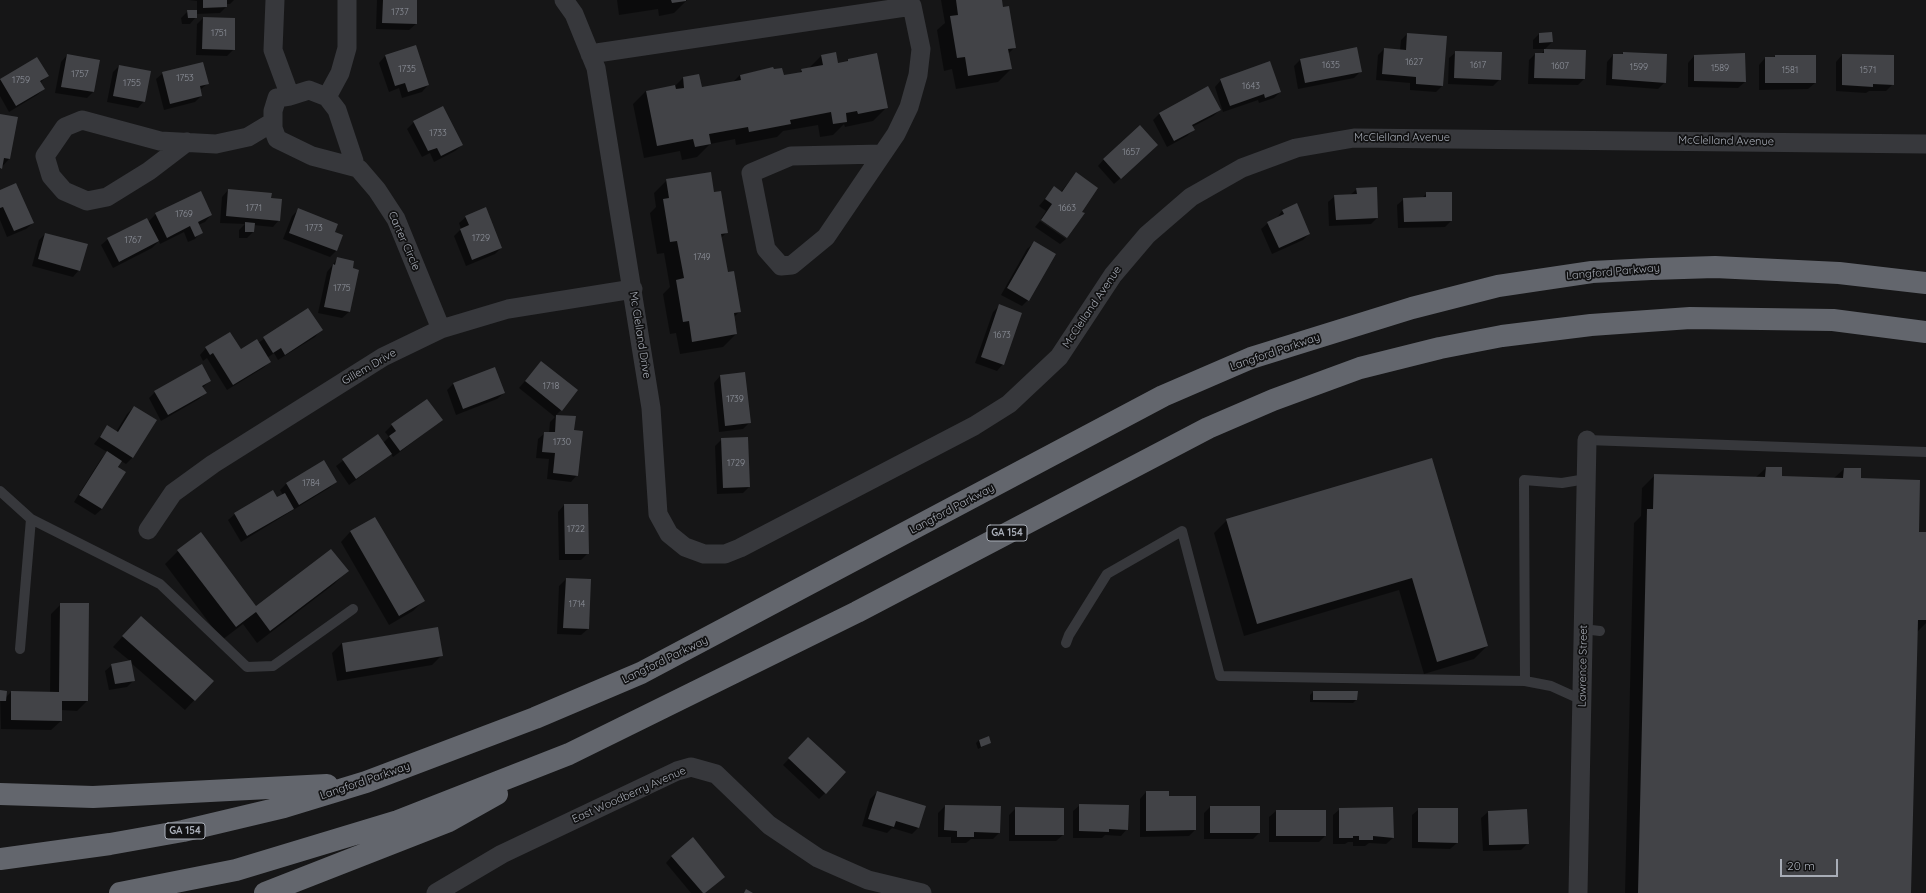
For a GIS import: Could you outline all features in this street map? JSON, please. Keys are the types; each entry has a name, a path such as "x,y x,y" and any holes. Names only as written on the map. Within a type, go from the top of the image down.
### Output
{"highway":[{"name":"Langford Parkway","path":"0,859 110,844 183,831 284,807 366,782 535,718 641,673 1163,396 1251,358 1434,302 1498,286 1592,272 1715,267 1840,273 1926,283"},
{"name":"GA 154","path":"120,893 236,870 391,823 569,754 857,612 1208,428 1273,400 1360,368 1440,348 1502,336 1591,325 1690,318 1833,320 1926,332"},
{"path":"265,893 449,821 569,754"},
{"path":"0,794 93,796 265,789 366,782"}],"street":[{"path":"275,0 273,50 290,96"},
{"path":"327,97 340,73 347,48 347,0"},
{"name":"Mc Clelland Drive","path":"564,0 574,14 596,68 633,289 651,408 658,514 669,534 686,547 704,554 724,554 740,548 798,518"},
{"path":"590,54 911,3 921,49 918,75 909,108 896,134 826,237 792,265 781,266 766,249 751,173 791,156 882,154"},
{"path":"309,90 327,97 337,110 354,161 354,167 312,156 277,139 273,128 273,111 277,98 290,96 309,90"},
{"path":"187,142 149,171 107,198 87,201 64,191 51,176 45,156 65,127 82,120 160,141 187,142 216,144 248,137 273,122"},
{"name":"McClelland Avenue","path":"798,518 974,426 1009,404 1059,357 1113,275 1147,235 1191,197 1242,168 1296,148 1354,138 1926,144"},
{"name":"Carter Circle","path":"354,167 359,169 377,190 396,219 441,329"},
{"name":"Gillem Drive","path":"148,530 173,493 213,464 383,357 441,329 508,309 633,289"},
{"name":"Lawrence Street","path":"1578,893 1582,700 1592,630 1586,479 1587,440"},
{"name":"East Woodberry Avenue","path":"436,893 502,854 677,771 691,767 716,774 769,825 818,858 868,880 922,893"}],"lane":[{"path":"1587,440 1926,452"},
{"path":"1525,681 1524,480 1562,483 1586,479"},
{"path":"0,491 31,519 160,584 247,667 273,666 353,609"},
{"path":"20,649 31,519"},
{"path":"1066,643 1069,634 1107,574 1182,531 1220,676 1525,681 1551,686 1582,700"}],"building":[{"path":"203,0 227,0 227,7 203,8"},
{"path":"383,0 417,0 417,24 382,23"},
{"path":"671,0 686,0 686,1 672,3"},
{"path":"956,0 1002,0 1003,7 1009,6 1016,48 1008,49 1012,69 968,76 965,57 957,58 950,16 958,15"},
{"path":"187,10 197,10 197,18 188,18"},
{"path":"203,17 235,18 235,50 202,49"},
{"path":"1552,32 1553,42 1539,43 1539,33"},
{"path":"1407,33 1447,36 1443,86 1416,84 1416,77 1382,74 1384,48 1406,50"},
{"path":"416,45 429,85 408,92 405,83 395,86 385,55"},
{"path":"1357,47 1362,72 1305,83 1300,59"},
{"path":"1544,49 1586,50 1585,79 1534,78 1535,53 1544,53"},
{"path":"1455,51 1502,52 1501,80 1454,78"},
{"path":"836,52 838,63 848,61 848,59 877,53 888,108 858,114 857,111 846,113 847,122 833,124 831,112 790,120 791,124 749,132 748,127 709,134 711,144 695,147 693,139 657,146 646,91 675,85 676,89 684,88 683,77 699,74 702,87 741,80 740,75 773,67 774,69 782,68 784,75 802,72 801,69 823,65 821,55"},
{"path":"1623,52 1667,54 1666,83 1612,79 1613,54 1623,54"},
{"path":"1745,53 1746,82 1694,81 1694,55"},
{"path":"67,54 100,60 94,92 61,87"},
{"path":"1842,54 1894,55 1894,85 1873,84 1873,87 1842,85"},
{"path":"1775,55 1816,55 1816,83 1765,83 1765,57 1775,57"},
{"path":"37,57 49,76 40,81 45,89 16,106 0,79"},
{"path":"1270,61 1281,92 1265,98 1264,94 1230,106 1220,79"},
{"path":"203,62 209,84 200,86 202,96 170,104 162,72"},
{"path":"119,65 151,71 145,102 113,96"},
{"path":"1208,86 1221,110 1192,125 1195,130 1174,141 1159,113"},
{"path":"443,106 463,145 441,156 437,148 428,151 413,121"},
{"path":"0,114 18,117 10,159 4,158 2,169 0,168"},
{"path":"1140,125 1158,145 1121,179 1103,159"},
{"path":"711,172 714,192 721,191 728,233 721,234 728,272 734,271 741,312 734,313 737,334 692,342 689,321 683,322 676,280 684,278 677,241 670,242 663,199 669,198 666,179"},
{"path":"1076,172 1098,188 1082,212 1085,213 1067,238 1041,220 1052,204 1045,199 1054,186 1062,192"},
{"path":"16,183 34,223 14,231 3,207 0,208 0,190"},
{"path":"1377,187 1378,218 1336,220 1334,195 1357,194 1356,188"},
{"path":"228,189 272,193 271,198 282,199 280,221 226,216"},
{"path":"201,191 212,215 198,222 203,233 195,237 190,226 167,238 155,213"},
{"path":"1426,192 1452,192 1452,221 1404,222 1403,198 1426,197"},
{"path":"1297,203 1310,234 1279,248 1267,222 1284,214 1282,210"},
{"path":"486,207 502,248 472,260 460,229 469,225 465,216"},
{"path":"298,208 338,224 335,232 343,235 337,251 289,233"},
{"path":"147,218 159,241 119,262 107,238"},
{"path":"245,222 255,223 254,232 245,232"},
{"path":"45,233 88,244 80,271 38,259"},
{"path":"1034,241 1056,254 1029,301 1007,288"},
{"path":"337,257 354,261 353,268 359,270 350,312 324,307 333,264 335,265"},
{"path":"999,304 1022,313 1004,365 981,357"},
{"path":"308,308 323,330 285,355 281,348 273,353 263,337"},
{"path":"230,332 241,349 257,339 271,362 233,385 213,353 210,355 205,347"},
{"path":"541,361 578,390 562,411 525,381"},
{"path":"202,364 211,381 202,386 207,393 168,415 154,391"},
{"path":"495,367 505,393 463,409 453,383"},
{"path":"745,372 751,423 725,426 720,375"},
{"path":"427,399 443,420 400,451 389,436 396,431 391,424"},
{"path":"134,406 157,420 133,458 100,437 107,425 118,432"},
{"path":"556,415 576,416 574,430 583,431 578,476 553,473 555,453 542,452 544,432 555,432"},
{"path":"378,434 392,454 356,479 342,459"},
{"path":"748,437 750,487 723,488 721,438"},
{"path":"107,451 122,461 118,467 126,472 102,509 79,495"},
{"path":"1432,458 1488,646 1437,662 1412,578 1257,624 1226,519"},
{"path":"324,460 337,482 299,505 286,483"},
{"path":"1766,467 1782,467 1782,476 1843,478 1844,468 1861,468 1861,478 1920,480 1919,532 1926,532 1926,620 1918,620 1911,893 1638,893 1647,509 1653,509 1654,474 1765,477"},
{"path":"273,490 277,497 285,493 294,509 247,536 234,513"},
{"path":"564,504 588,504 589,554 565,554"},
{"path":"375,517 425,601 399,616 350,531"},
{"path":"201,532 256,606 331,549 349,571 270,631 256,612 236,627 177,550"},
{"path":"566,578 591,579 589,629 563,628"},
{"path":"60,603 89,603 88,701 62,701 62,721 11,720 11,691 59,692"},
{"path":"141,616 214,681 195,701 122,636"},
{"path":"438,627 443,656 346,672 342,643"},
{"path":"131,660 135,681 115,684 111,664"},
{"path":"0,690 7,691 6,701 0,701"},
{"path":"1313,691 1358,691 1357,700 1313,700"},
{"path":"989,736 991,743 981,747 979,740"},
{"path":"808,737 846,772 826,794 788,758"},
{"path":"877,791 926,806 919,828 896,821 894,827 868,819"},
{"path":"1146,791 1169,791 1169,796 1196,796 1196,830 1146,831"},
{"path":"1079,804 1129,805 1128,830 1109,829 1109,832 1079,831"},
{"path":"945,805 1001,806 1000,833 974,832 974,837 957,837 957,831 944,830"},
{"path":"1210,806 1260,806 1260,833 1210,833"},
{"path":"1015,807 1064,808 1064,835 1015,835"},
{"path":"1393,807 1394,838 1373,836 1373,840 1359,840 1359,836 1353,836 1353,838 1339,838 1339,808"},
{"path":"1418,808 1458,808 1458,843 1418,842"},
{"path":"1527,809 1529,844 1489,845 1488,811"},
{"path":"1276,810 1326,810 1326,836 1276,836"},
{"path":"693,837 725,877 705,893 703,893 671,856"},
{"path":"746,889 753,893 744,893"}]}
